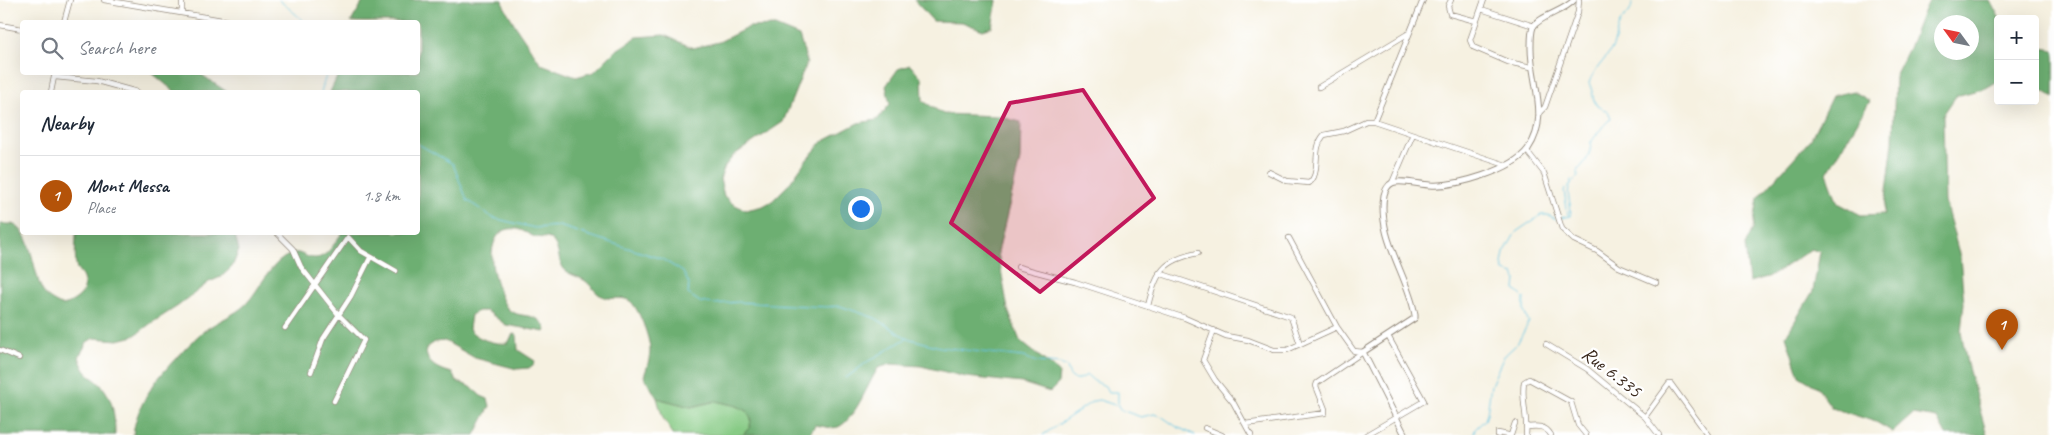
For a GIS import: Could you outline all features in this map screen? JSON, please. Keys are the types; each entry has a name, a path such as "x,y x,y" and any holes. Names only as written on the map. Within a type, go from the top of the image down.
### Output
{"street":[{"path":"65,20 70,0"},
{"path":"104,0 224,20"},
{"path":"182,0 182,12"},
{"path":"1374,121 1423,0"},
{"path":"1451,0 1448,6 1450,14 1476,21"},
{"path":"1484,0 1470,40 1473,47 1508,62 1531,67"},
{"path":"1564,0 1573,2"},
{"path":"1539,113 1544,107 1578,12 1579,0"},
{"path":"1392,183 1432,185 1473,180 1517,160 1527,151 1536,128 1539,113 1538,94 1531,67 1531,42 1534,26 1573,2"},
{"path":"1480,9 1534,26"},
{"path":"0,26 20,29"},
{"path":"1319,87 1409,33"},
{"path":"51,90 55,75 97,81 130,90"},
{"path":"1269,172 1287,182 1309,183 1312,180 1317,161 1316,148 1324,135 1344,131 1366,121 1374,121 1506,165"},
{"path":"1246,424 1325,412 1316,386 1317,383 1362,352 1411,322 1415,315 1410,294 1389,241 1384,200 1386,190 1392,183 1412,134"},
{"path":"1527,151 1544,173 1562,229 1566,234 1604,256 1619,268 1657,283"},
{"path":"279,235 288,244 301,267 338,314 364,340 334,401"},
{"path":"285,328 348,237 370,258 396,271"},
{"path":"1289,238 1337,327 1354,351 1362,352"},
{"path":"1148,306 1153,285 1159,273 1168,263 1181,256 1198,253"},
{"path":"311,372 323,339 351,296 370,258"},
{"path":"1018,267 1075,282 1185,318 1226,336 1248,340 1274,350 1287,350 1337,327"},
{"path":"1159,273 1291,317 1300,344"},
{"path":"1214,330 1204,360 1233,402 1251,435"},
{"path":"1368,434 1423,402 1424,399 1388,336"},
{"name":"Rue 6.335","path":"1546,344 1587,369 1645,417 1669,384 1672,384 1708,435"},
{"path":"0,350 19,358"},
{"path":"1362,352 1406,435"},
{"path":"1526,435 1522,396 1524,382 1529,379 1571,402 1570,406 1574,410 1578,425 1586,435"},
{"path":"1645,417 1659,435"},
{"path":"1498,435 1498,432 1509,435 1515,423"},
{"path":"1526,427 1542,427 1547,429 1552,435"},
{"path":"1205,428 1222,435"}],"highlighted area":[{"path":"1083,90 1154,198 1040,292 951,223 1010,103"}],"green space":[{"path":"364,0 503,0 504,6 518,30 541,64 576,77 594,72 615,51 637,37 664,35 693,48 719,42 749,27 775,26 799,36 807,62 783,122 734,155 725,166 720,179 724,196 733,204 746,210 763,206 772,201 789,184 822,142 858,123 877,120 890,104 886,86 898,69 910,65 922,78 923,101 943,114 997,116 1021,122 1020,160 998,252 1008,310 1020,341 1059,372 1058,384 1050,392 1022,383 966,377 921,366 891,364 878,368 850,418 836,428 815,425 809,435 743,435 750,427 751,419 747,411 737,406 716,401 691,407 657,398 644,376 650,345 637,310 630,301 601,296 584,280 567,272 561,264 556,246 550,239 535,237 522,230 508,229 497,237 492,251 492,267 500,293 508,309 518,314 534,317 543,324 546,330 545,332 506,325 487,311 478,311 471,315 469,329 476,336 498,343 508,343 513,334 517,335 518,350 535,361 534,364 529,368 517,369 475,358 445,341 435,342 426,348 426,354 430,362 442,370 452,373 456,381 471,387 481,396 488,399 490,406 475,435 133,435 139,410 167,368 201,333 246,304 271,270 283,258 299,253 318,258 331,248 341,235 420,235 420,90 331,90 338,75 420,75 420,20 352,20"},
{"path":"914,0 997,1 992,27 983,30 962,22 933,21"},
{"path":"1931,0 1990,0 1998,15 1994,15 1994,83 1986,88 1956,96 1943,115 1945,202 1960,257 1964,303 1961,331 1967,364 1987,435 1946,435 1937,418 1913,414 1893,432 1876,422 1832,408 1817,387 1799,376 1786,336 1813,291 1820,252 1811,249 1771,276 1749,282 1745,245 1753,229 1758,198 1811,139 1832,96 1853,91 1870,101 1827,173 1838,203 1861,215 1884,214 1893,142 1895,76 1909,48 1925,7"},
{"path":"2039,48 2054,50 2054,98 2039,88"},
{"path":"154,75 202,75 224,90 173,90"},
{"path":"0,224 12,224 19,228 20,235 24,235 28,245 40,286 50,299 63,306 77,298 84,287 82,276 76,265 76,235 235,235 239,250 232,267 221,277 209,282 134,336 118,340 94,338 87,342 79,357 85,370 101,385 108,395 115,423 115,435 0,435"},
{"path":"657,398 691,407 716,401 737,406 747,411 751,419 750,427 743,435 672,435 670,428 663,418"}],"waterway":[{"path":"279,0 303,20"},
{"path":"1560,218 1570,216 1571,208 1568,193 1570,186 1578,176 1578,170 1588,158 1591,142 1611,119 1608,111 1595,103 1589,83 1611,50 1618,26 1629,12 1633,0"},
{"path":"322,90 326,75"},
{"path":"420,145 453,164 467,200 493,218 535,228 559,226 662,259 683,272 689,284 688,294 700,302 714,304 738,302 826,307 840,306 875,318 907,338 940,347 1023,357 1037,362 1060,364 1067,367 1072,378 1080,379 1087,375 1105,386 1108,392 1118,392 1118,406 1121,410 1141,417 1154,414 1161,416 1177,427 1195,435"},
{"path":"1568,215 1564,190 1571,184 1571,180"},
{"path":"1473,435 1475,429 1485,420 1491,385 1504,356 1517,344 1529,322 1524,312 1524,298 1515,290 1516,279 1514,274 1504,271 1502,264 1504,253 1516,232 1541,215 1548,215 1556,219"},
{"path":"846,378 867,362 907,338"},
{"path":"1043,435 1093,401 1099,400 1118,406"}],"place":[{"name":"Mont Messa","path":"2002,350"}]}
